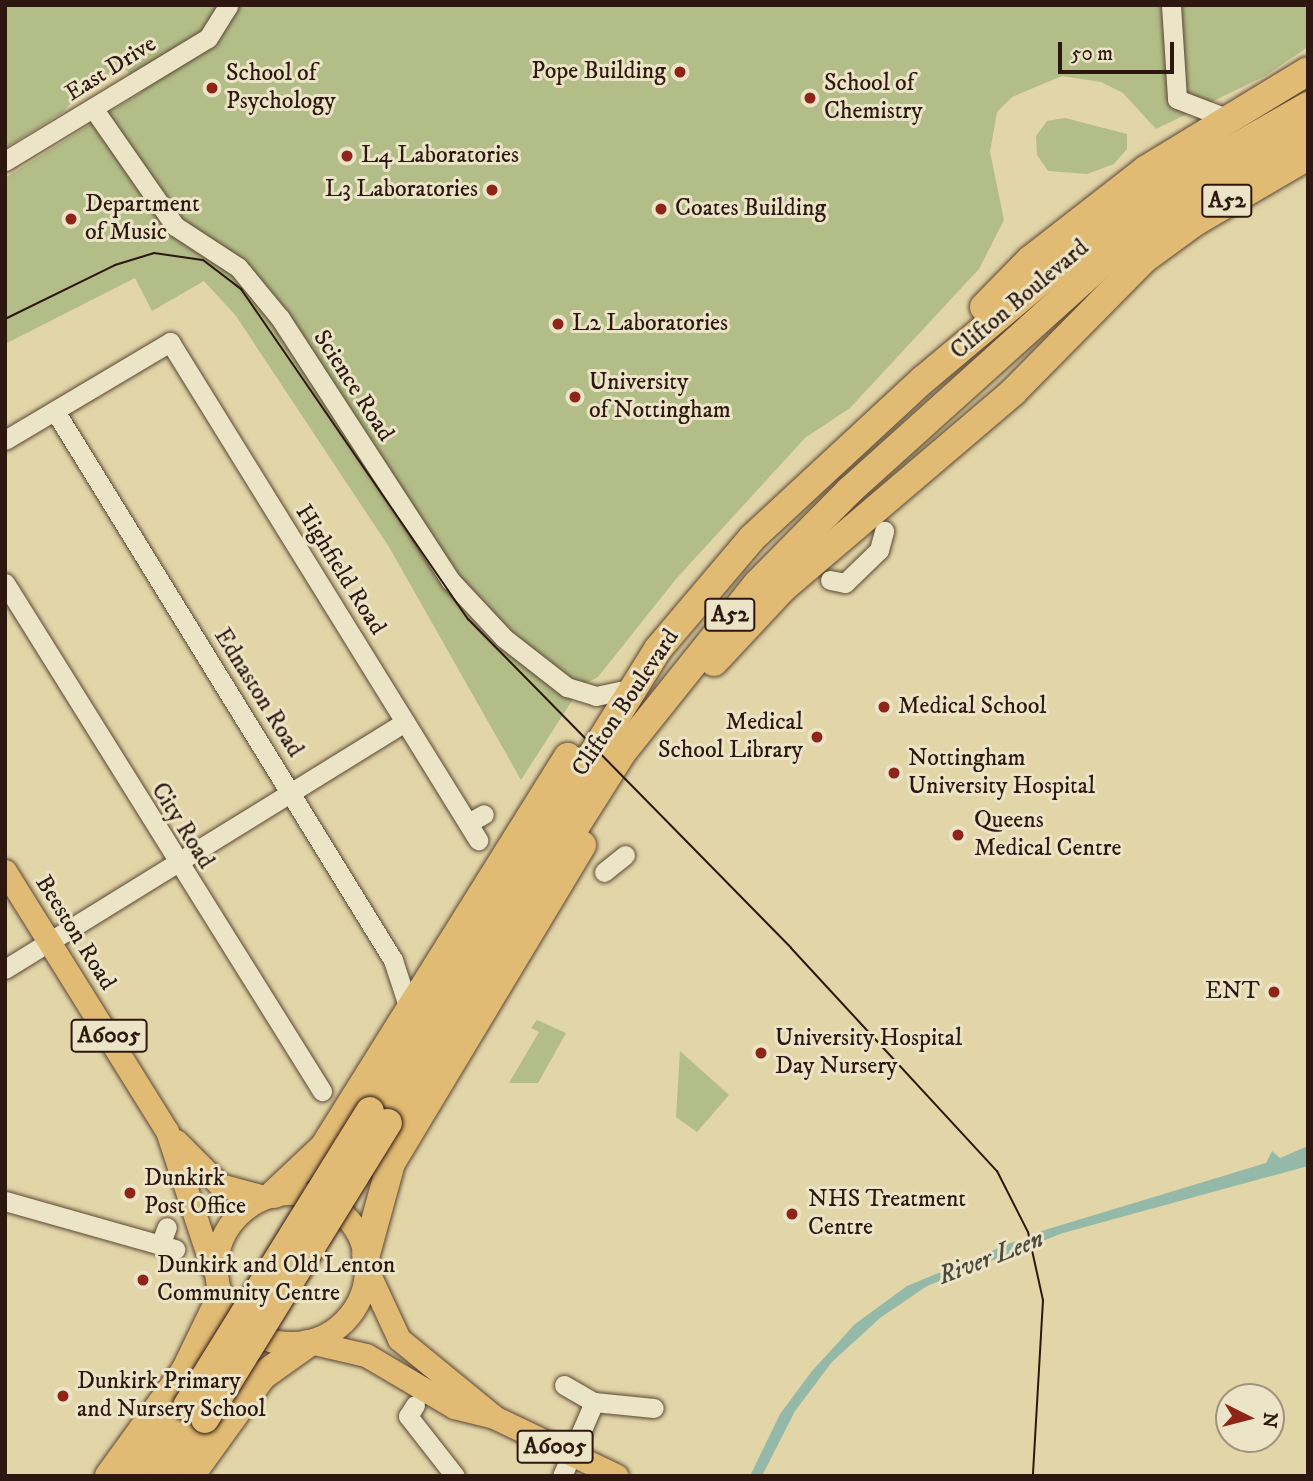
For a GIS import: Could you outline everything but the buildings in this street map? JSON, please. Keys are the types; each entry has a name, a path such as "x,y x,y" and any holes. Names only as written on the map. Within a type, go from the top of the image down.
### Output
{"highway":[{"name":"A52","path":"924,379 954,337 1030,260 1147,169 1308,71"},
{"name":"Clifton Boulevard","path":"164,1476 196,1412 379,1117 658,649 752,538 924,379 1117,220 1308,106"},
{"name":"Clifton Boulevard","path":"379,1117 641,726 758,583 894,450 1116,251 1196,194 1308,131"},
{"name":"A52","path":"894,450 983,391 1150,253 1308,156"},
{"path":"594,822 684,700 762,609 1013,392 1150,253"},
{"path":"269,1196 324,1147 512,837 620,691 658,649"},
{"path":"366,1262 391,1163 594,822 641,726"},
{"path":"109,1476 185,1371 218,1287"},
{"path":"190,1476 262,1377 311,1343"},
{"name":"Clifton Boulevard","path":"135,1476 196,1412"}],"main road":[{"name":"Beeston Road","path":"5,871 167,1131"},
{"name":"A6005","path":"167,1131 220,1185 269,1196 305,1194 337,1208 366,1262"},
{"name":"A6005","path":"167,1131 218,1287 257,1334 311,1343"},
{"path":"218,1287 230,1223 269,1196"},
{"path":"311,1343 353,1313 366,1262"},
{"path":"366,1262 399,1339 494,1417"},
{"path":"311,1343 366,1355 454,1407 494,1417"},
{"name":"A6005","path":"494,1417 567,1466 617,1476"}],"street":[{"name":"East Drive","path":"5,161 208,38 229,5"},
{"path":"1171,5 1175,34 1177,99 1228,119"},
{"name":"Science Road","path":"93,108 175,226 238,267 280,318 442,569 504,638 574,690 620,691"},
{"name":"Highfield Road","path":"55,411 170,342 405,722 476,826"},
{"path":"5,440 55,411"},
{"name":"Ednaston Road","path":"55,411 401,976 408,1006"},
{"path":"830,580 845,583 879,550 884,531"},
{"name":"City Road","path":"5,583 176,863 322,1091"},
{"path":"5,969 405,722"},
{"path":"604,872 625,855"},
{"path":"5,1201 167,1240"},
{"path":"564,1385 594,1402 654,1408"},
{"path":"567,1466 594,1402"},
{"path":"415,1405 408,1416 455,1476"}],"green space":[{"name":"University of Nottingham","path":"5,5 1308,5 1308,47 1265,76 1156,129 1123,93 1101,82 1062,76 1012,97 997,112 990,152 1004,220 979,269 850,408 805,438 676,579 598,677 582,685 521,780 389,547 236,316 204,281 152,311 135,278 5,344 5,178 142,92 126,69 77,95 63,112 5,148"},
{"path":"1065,118 1127,134 1127,149 1114,164 1087,174 1048,171 1037,155 1036,136 1047,121"},
{"path":"537,1020 566,1033 538,1083 509,1083 539,1032 531,1028"},
{"path":"680,1051 729,1095 697,1132 676,1117"}],"water":[{"name":"River Leen","path":"1308,1146 1308,1166 1063,1233 927,1286 880,1318 832,1362 795,1411 762,1476 750,1476 780,1414 812,1371 855,1324 907,1286 1035,1233 1266,1163 1272,1151 1280,1158"}],"pier":[{"path":"1026,1230 1034,1233 1037,1241 1034,1249 1026,1252 1018,1249 1015,1241 1018,1233"}],"tram line":[{"path":"5,319 115,265 154,253 203,260 241,289 468,619 791,948 997,1171 1028,1232 1043,1300 1033,1476"}],"place":[{"name":"Pope Building","path":"680,72"},
{"name":"School of Psychology","path":"212,88"},
{"name":"School of Chemistry","path":"810,98"},
{"name":"L4 Laboratories","path":"347,156"},
{"name":"L3 Laboratories","path":"492,190"},
{"name":"Coates Building","path":"661,209"},
{"name":"Department of Music","path":"71,219"},
{"name":"L2 Laboratories","path":"558,324"},
{"name":"University of Nottingham","path":"575,397"},
{"name":"Medical School","path":"884,707"},
{"name":"Medical School Library","path":"817,737"},
{"name":"Nottingham University Hospital","path":"894,773"},
{"name":"Queens Medical Centre","path":"958,835"},
{"name":"ENT","path":"1274,992"},
{"name":"University Hospital Day Nursery","path":"761,1053"},
{"name":"Dunkirk Post Office","path":"130,1193"},
{"name":"NHS Treatment Centre","path":"792,1214"},
{"name":"Dunkirk and Old Lenton Community Centre","path":"143,1280"},
{"name":"Dunkirk Primary and Nursery School","path":"63,1396"}]}
